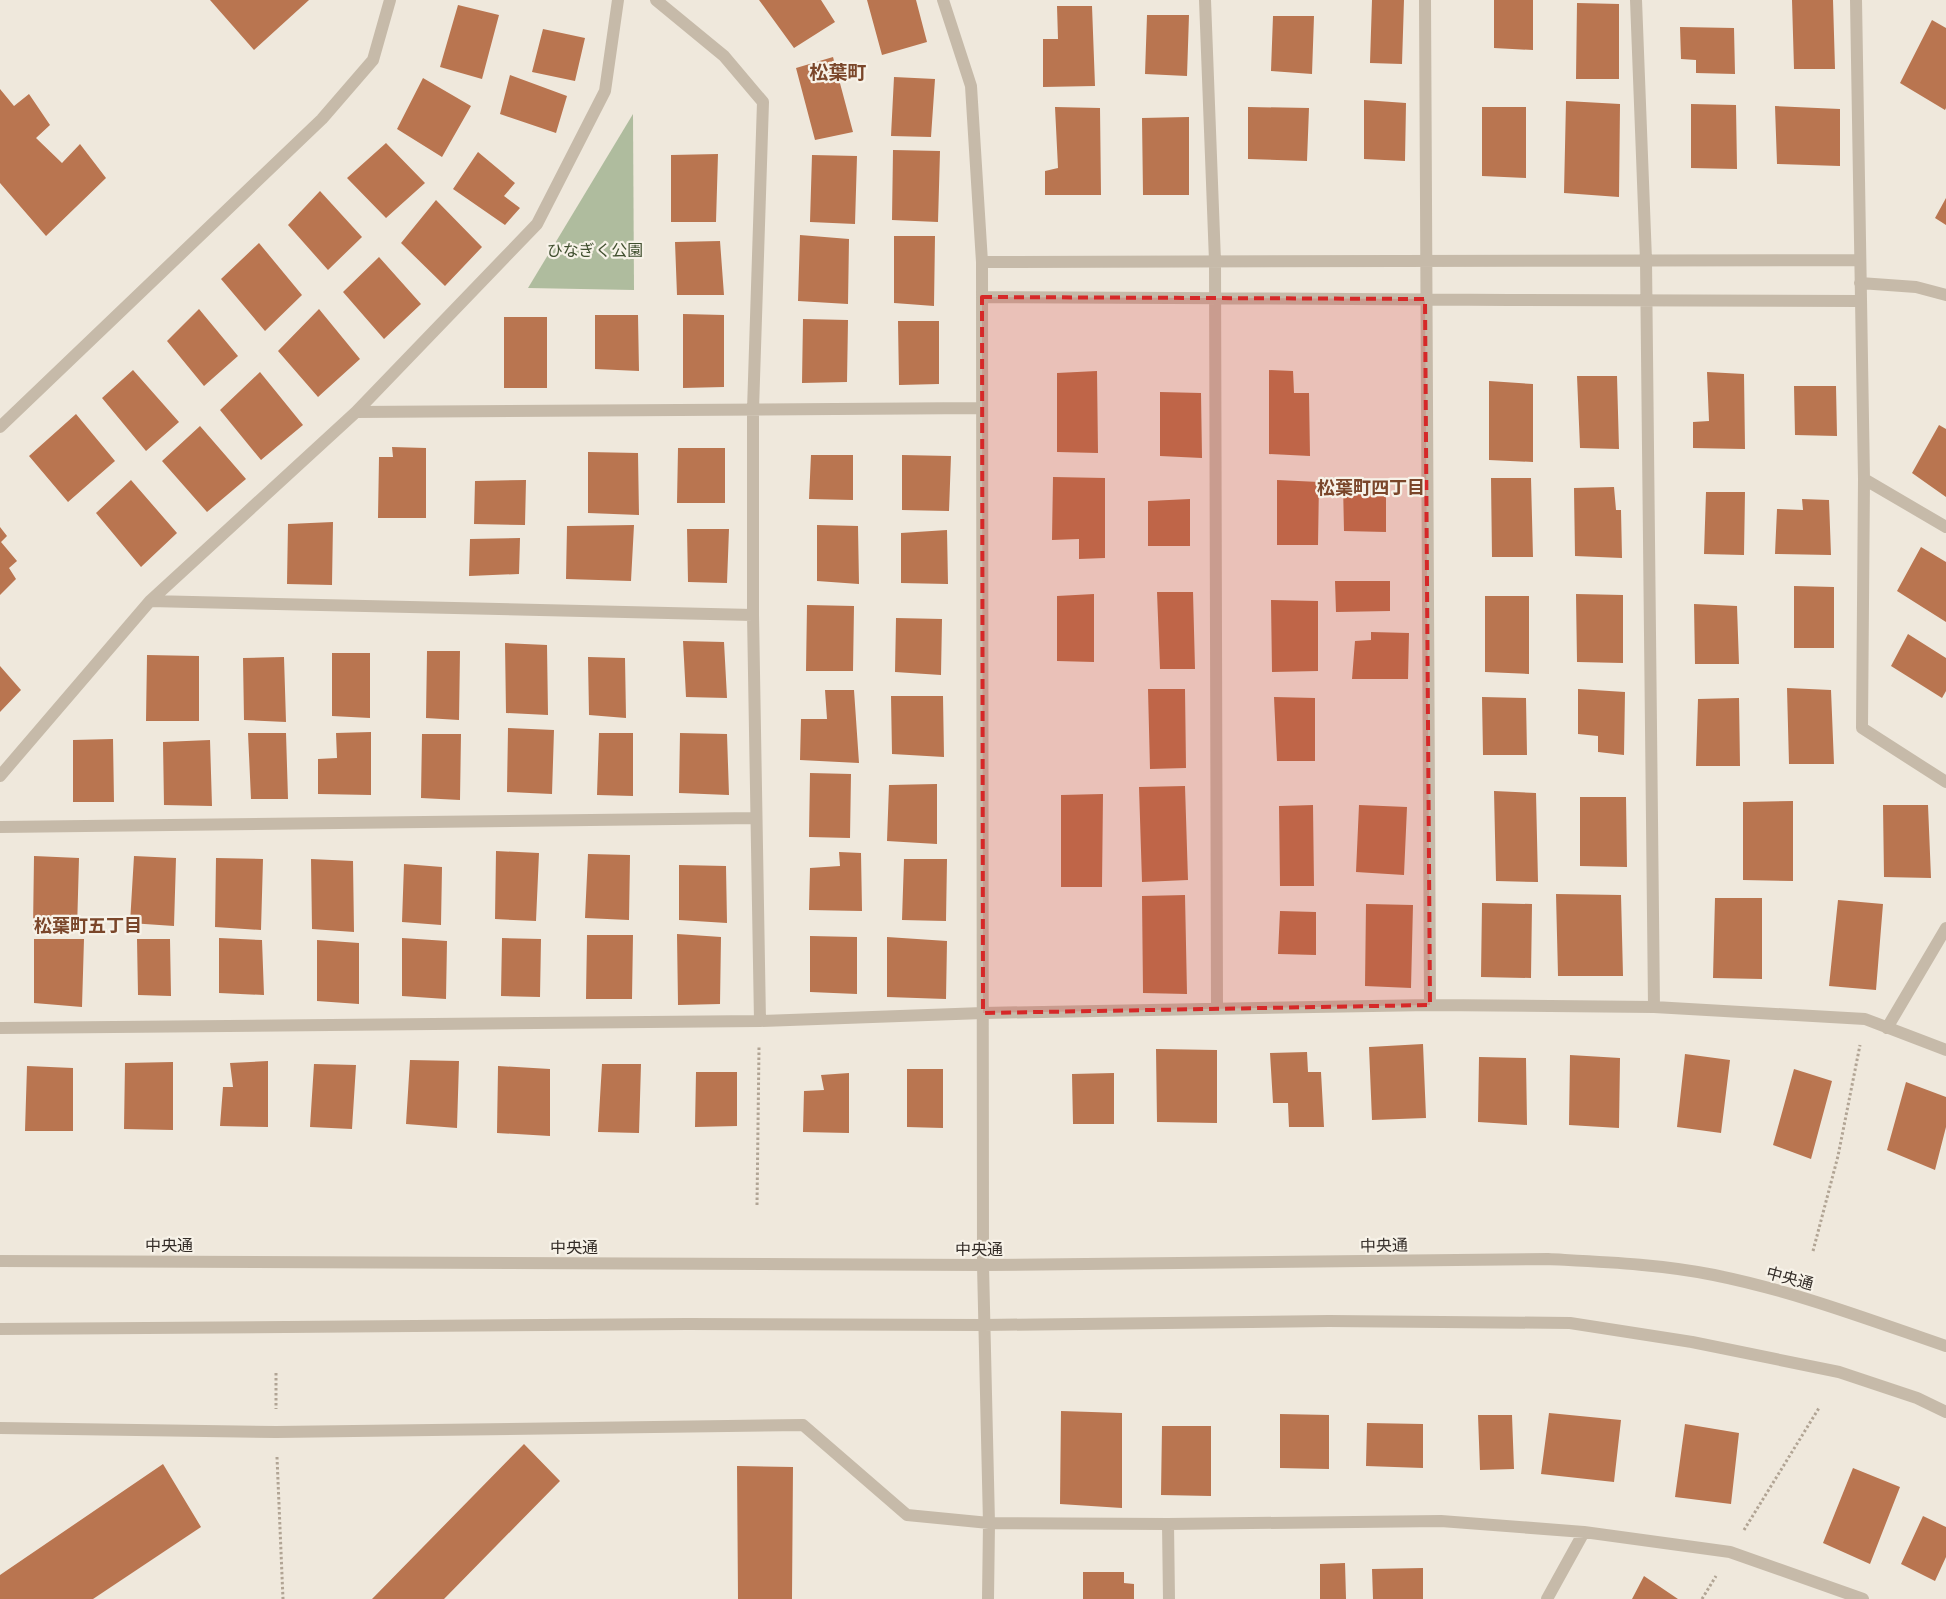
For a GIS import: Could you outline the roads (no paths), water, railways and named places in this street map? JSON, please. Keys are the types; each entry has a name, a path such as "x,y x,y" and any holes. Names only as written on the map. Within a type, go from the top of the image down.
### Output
{"street":[{"path":"0,428 322,119 373,60 390,0"},
{"path":"0,776 150,601 356,412 537,224 605,91 618,0"},
{"path":"656,0 724,56 763,102 753,410 753,615 760,1021"},
{"path":"943,0 948,8 971,86 982,262 983,1265 989,1524 988,1599"},
{"path":"1205,0 1215,261 1217,1008"},
{"path":"1424,0 1430,1005"},
{"path":"1636,0 1646,260 1654,1007"},
{"path":"1856,0 1864,479 1862,728 1946,782"},
{"path":"982,262 1860,260"},
{"path":"1860,283 1916,287 1946,295"},
{"path":"982,297 1214,300 1646,299 1861,301"},
{"path":"356,412 981,408"},
{"path":"1864,479 1946,527"},
{"path":"150,601 753,615"},
{"path":"0,827 756,818"},
{"path":"1887,1028 1946,928"},
{"path":"0,1028 760,1021 983,1013 1430,1005 1654,1007 1865,1019 1946,1050"},
{"name":"中央通","path":"0,1261 983,1265 1548,1259 1632,1264 1714,1275 1808,1299 1946,1346"},
{"path":"0,1329 687,1324 984,1325 1329,1321 1570,1323 1701,1344 1839,1372 1917,1398 1946,1412"},
{"path":"0,1428 276,1432 804,1425 907,1515 989,1524 1441,1521 1584,1532 1730,1552 1859,1598"},
{"path":"1168,1524 1169,1599"},
{"path":"1547,1599 1584,1532"}],"district":[{"name":"松葉町","path":"838,72"},
{"name":"松葉町四丁目","path":"1371,488"},
{"name":"松葉町五丁目","path":"88,926"}],"park label":[{"name":"ひなぎく公園","path":"595,250"}]}
